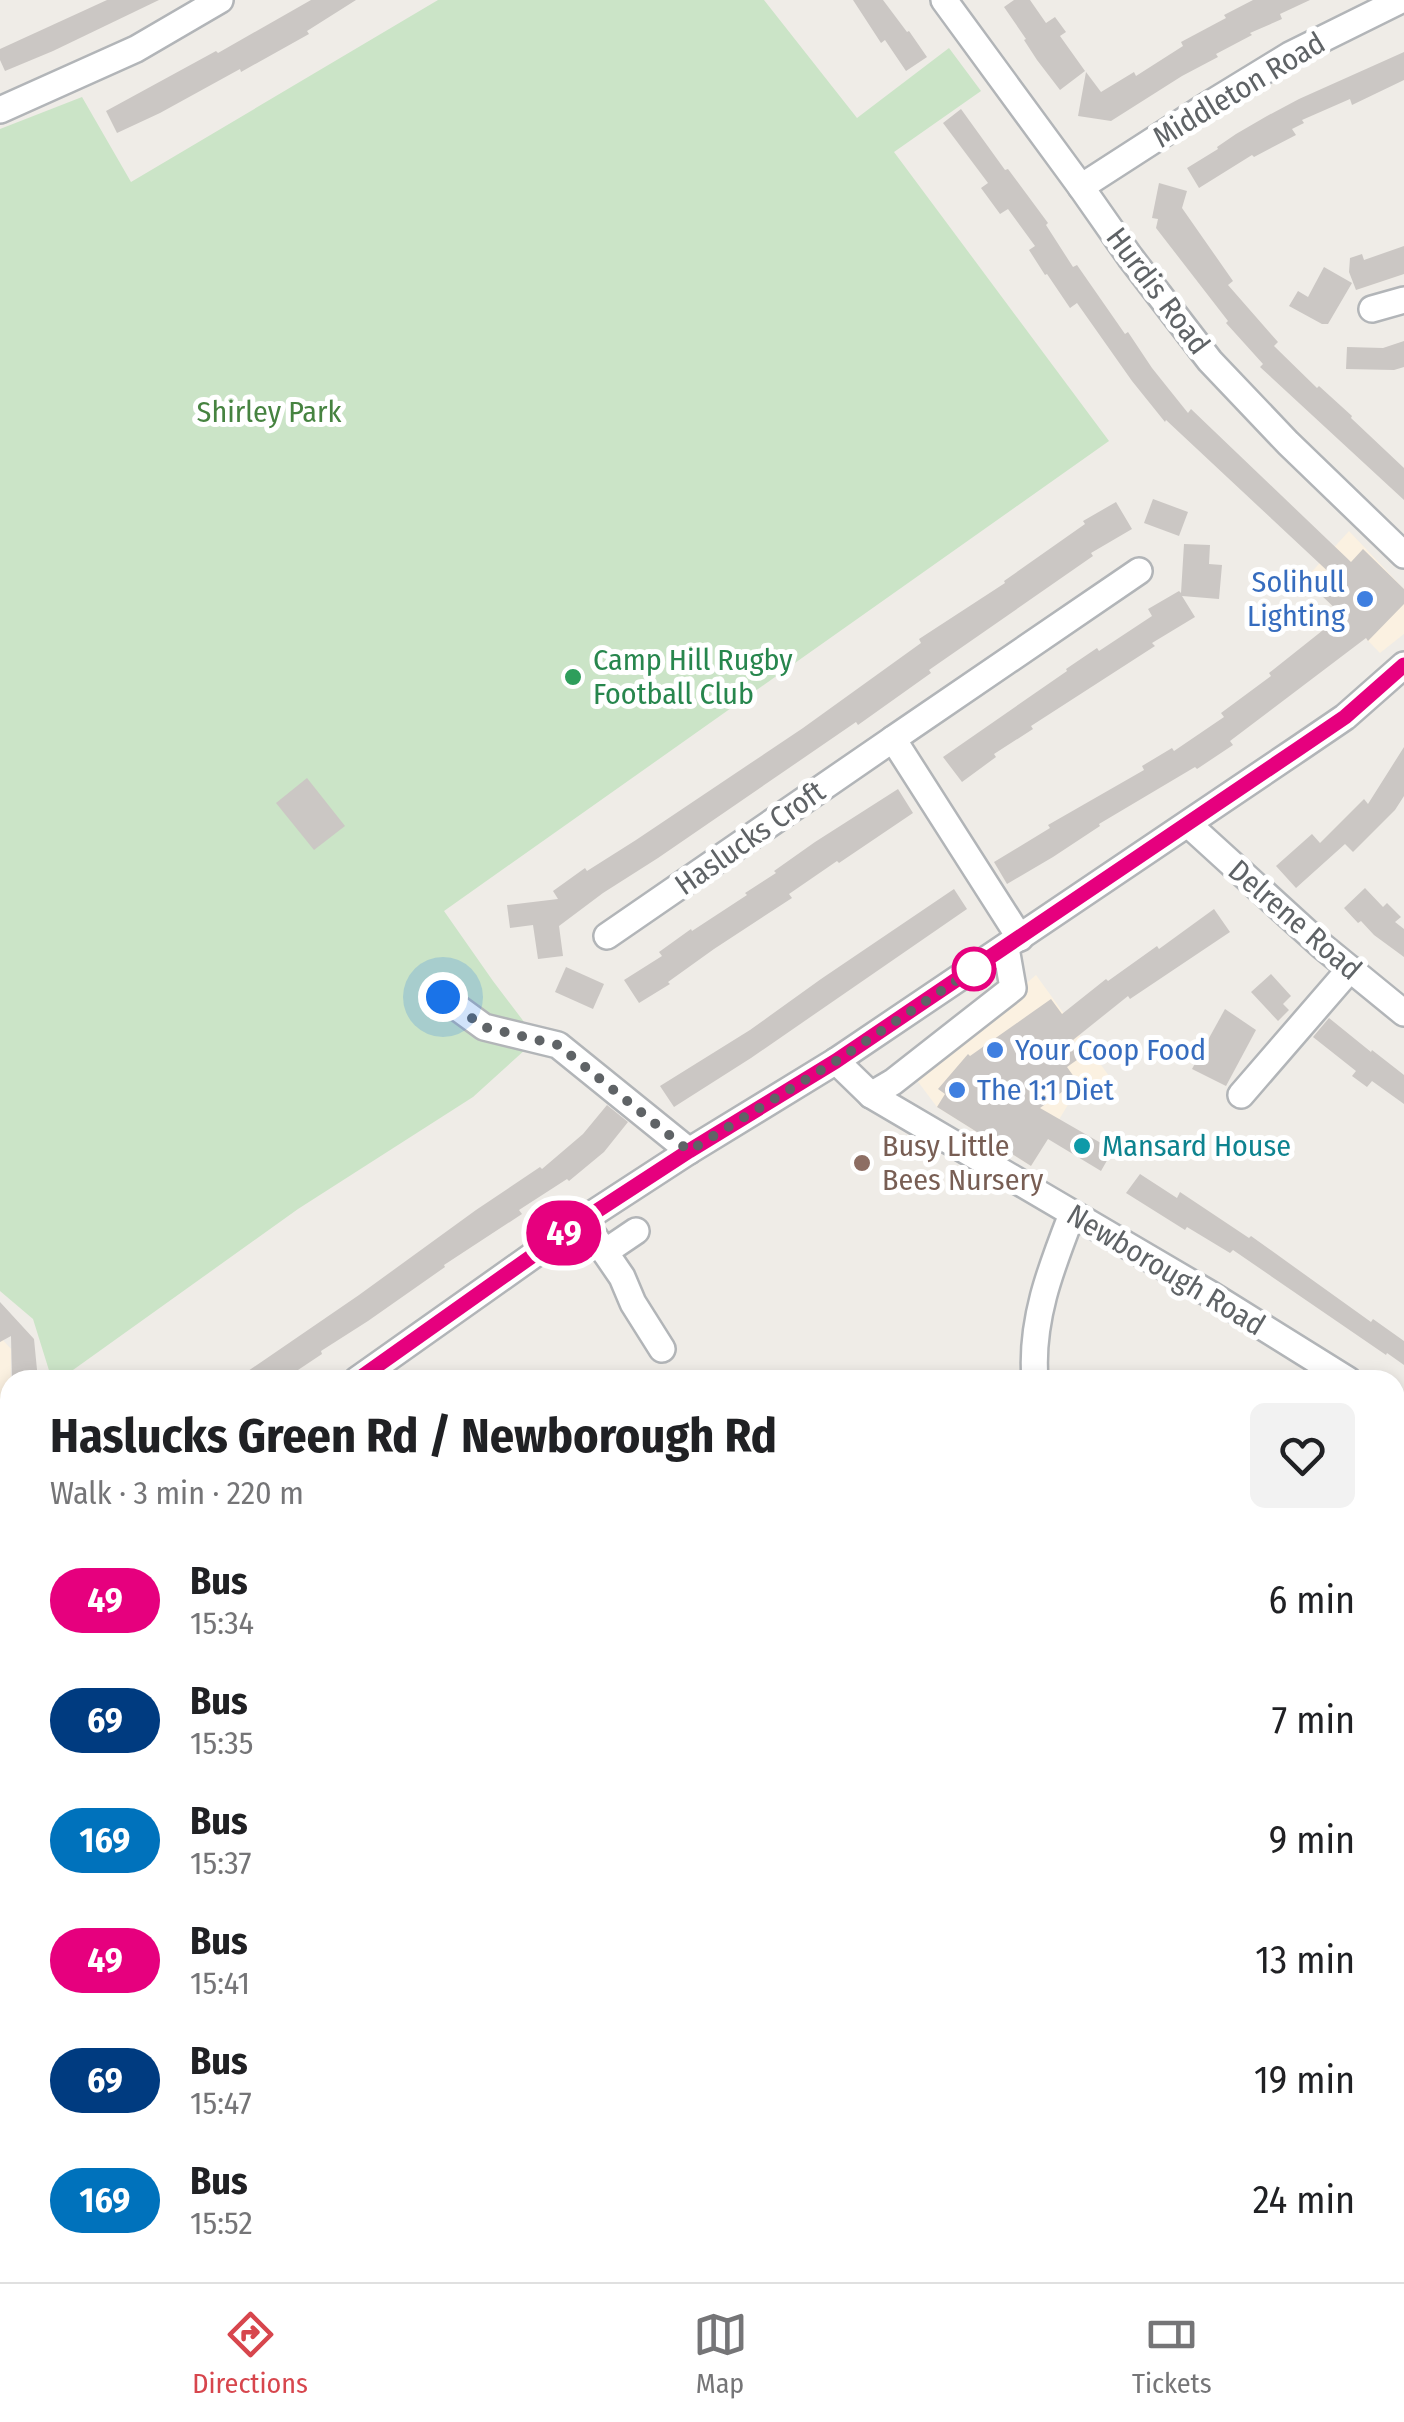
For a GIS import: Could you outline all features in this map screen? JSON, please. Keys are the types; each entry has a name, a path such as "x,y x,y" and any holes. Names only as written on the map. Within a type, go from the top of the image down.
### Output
{"street":[{"path":"0,110 136,49 220,0"},
{"name":"Hurdis Road","path":"944,0 1210,361 1404,555"},
{"name":"Middleton Road","path":"1082,187 1290,55 1401,0"},
{"path":"1372,309 1404,300"},
{"name":"Haslucks Croft","path":"606,936 1139,571"},
{"path":"371,1370 583,1220 836,1061 1345,717 1404,665"},
{"path":"871,1094 893,1082 1013,988 1013,943 893,739"},
{"name":"Delrene Road","path":"1188,824 1404,1013"},
{"path":"1241,1095 1350,969"},
{"path":"443,997 484,1027 558,1045 689,1151"},
{"name":"Newborough Road","path":"836,1061 871,1094 1332,1370"},
{"path":"1034,1370 1038,1317 1050,1271 1072,1214"},
{"path":"583,1220 622,1277 633,1303 662,1349"},
{"path":"605,1252 636,1231"}],"shaded area":[{"name":"Solihull Lighting","path":"1349,531 1404,589 1404,634 1380,653 1306,578"},
{"path":"1036,975 1109,1076 1069,1103 1031,1166 937,1107 916,1079"},
{"path":"3,1340 11,1349 11,1370 0,1370"}],"green space":[{"name":"Shirley Park","path":"438,0 764,0 857,118 949,48 981,91 894,152 1109,441 444,911 537,1039 473,1097 298,1209 73,1370 49,1370 33,1319 0,1291 0,129 82,97 131,182"}],"building":[{"path":"107,0 159,0 5,71 0,49"},
{"path":"311,0 356,0 307,31 309,34 241,72 240,69 117,133 106,111"},
{"path":"853,0 883,0 927,57 906,71 885,40 881,43"},
{"path":"1014,0 1030,0 1046,23 1055,17 1066,32 1060,36 1085,71 1060,90 1004,7"},
{"path":"1253,0 1310,0 1280,14 1282,19 1250,33 1216,54 1218,57 1111,121 1078,116 1086,72 1101,92 1134,72 1136,76 1183,46 1181,42"},
{"path":"1404,52 1404,80 1352,105 1350,99 1302,120 1304,123 1292,129 1296,135 1252,155 1199,188 1187,168 1267,116"},
{"path":"961,109 1048,223 1073,267 1077,265 1188,413 1191,409 1351,562 1363,549 1404,589 1404,604 1368,641 1366,638 1230,741 1233,745 1007,884 994,862 1224,717 1221,713 1342,615 1320,594 1335,578 1165,422 1077,303 1070,308 1045,275 1029,250 1035,246 1008,209 1000,214 981,188 988,183 943,123"},
{"path":"1159,183 1187,191 1182,208 1233,281 1228,285 1278,342 1274,346 1404,468 1404,500 1260,367 1263,364 1226,323 1156,228 1158,219 1152,218"},
{"path":"1404,246 1404,274 1356,290 1349,272 1350,258 1362,254 1364,260"},
{"path":"1324,267 1352,283 1328,324 1289,306 1298,291 1308,297"},
{"path":"1404,341 1404,367 1346,369 1347,347 1383,348"},
{"path":"1153,499 1188,512 1179,536 1144,523"},
{"path":"1116,502 1132,529 1091,553 1093,556 929,670 931,673 858,725 856,722 559,926 563,956 538,959 533,925 510,928 507,905 558,899 553,891 585,868 587,871 636,840 803,728 921,643 919,639 1005,583 1085,524 1083,521"},
{"path":"1184,544 1210,545 1209,564 1222,565 1219,599 1182,596 1195,617 1031,726 1033,729 994,754 996,757 962,782 943,757 1097,648 1099,651 1152,616 1148,609 1181,593"},
{"path":"1404,747 1404,796 1395,810 1353,852 1345,844 1296,888 1276,866 1312,834 1320,843 1364,799 1368,804"},
{"path":"307,778 345,826 314,850 276,803"},
{"path":"898,789 913,813 789,894 792,898 639,1003 624,980 662,956 659,952 691,929 747,895 815,842"},
{"path":"1365,888 1383,907 1387,903 1401,917 1395,922 1404,929 1404,957 1344,908"},
{"path":"954,889 967,909 674,1107 660,1086 750,1030"},
{"path":"1214,909 1230,932 1130,999 1128,996 1073,1040 1084,1055 1067,1067 1077,1081 1040,1108 1113,1150 1101,1171 1048,1139 1031,1166 937,1107 945,1094 938,1089 968,1054 1051,999 1062,1014 1106,979 1157,946 1159,949"},
{"path":"566,967 604,984 593,1009 555,992"},
{"path":"1271,974 1291,996 1283,1004 1289,1010 1278,1021 1251,992"},
{"path":"1225,1009 1256,1030 1226,1086 1192,1069"},
{"path":"1329,1018 1404,1075 1404,1104 1372,1081 1367,1087 1352,1076 1356,1071 1313,1037"},
{"path":"607,1105 628,1122 604,1152 569,1181 519,1210 522,1214 298,1370 250,1370 476,1210 542,1169 583,1134"},
{"path":"1140,1174 1177,1198 1180,1192 1251,1236 1371,1322 1373,1319 1404,1341 1404,1365 1233,1250 1230,1253 1187,1227 1185,1230 1126,1193"},
{"path":"0,1302 34,1339 37,1370 12,1370 11,1336 0,1342"}],"bus line":[{"name":"49","path":"371,1370 583,1220 836,1061 1345,717 1404,665"}],"place":[{"name":"Solihull Lighting","path":"1365,599"},
{"name":"Camp Hill Rugby Football Club","path":"573,677"},
{"name":"Your Coop Food","path":"995,1050"},
{"name":"The 1:1 Diet","path":"957,1090"},
{"name":"Mansard House","path":"1082,1146"},
{"name":"Busy Little Bees Nursery","path":"862,1163"}],"route":[{"path":"443,997 484,1027 558,1045 689,1151 836,1061 977,967 974,969"}]}
